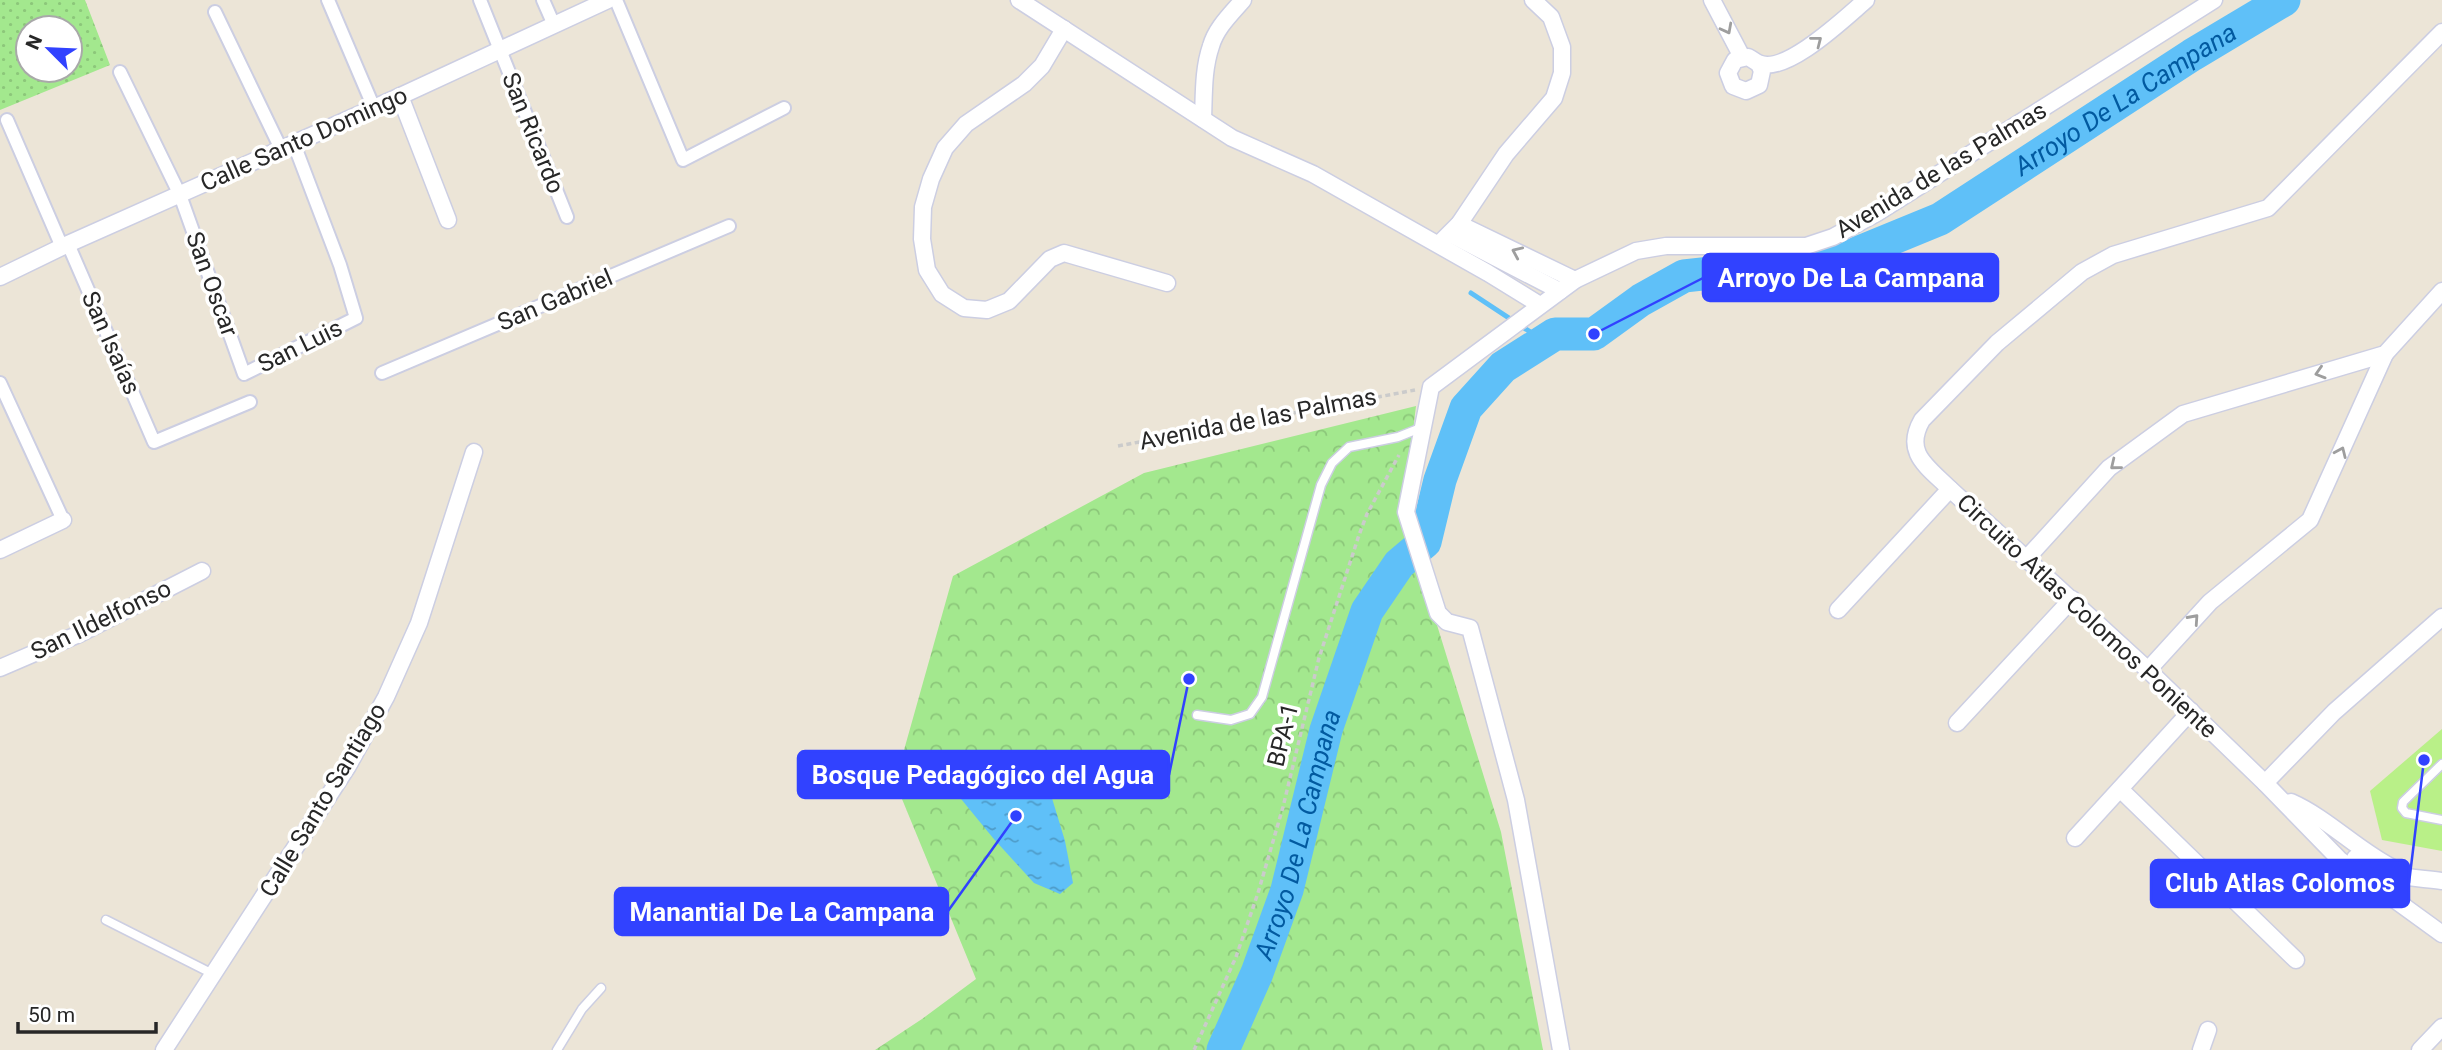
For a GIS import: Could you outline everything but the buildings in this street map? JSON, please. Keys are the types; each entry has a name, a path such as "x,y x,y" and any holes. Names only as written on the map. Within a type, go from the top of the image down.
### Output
{"street":[{"path":"328,0 374,108"},
{"name":"San Ricardo","path":"480,0 567,217"},
{"path":"544,0 554,25"},
{"name":"Calle Santo Domingo","path":"0,276 608,0"},
{"path":"615,0 683,160 784,107"},
{"path":"1019,0 1232,138 1449,234 1560,291"},
{"path":"1203,119 1206,69 1211,45 1222,25 1243,0"},
{"path":"1449,234 1506,154 1554,98 1562,73 1562,47 1551,17 1533,0"},
{"path":"1712,0 1742,57"},
{"path":"1759,64 1779,62 1801,53 1866,0"},
{"name":"Avenida de las Palmas","path":"1415,430 1431,387 1575,279 1636,251 1666,246 1806,246 1833,237 1877,213 2214,0"},
{"path":"215,12 287,147"},
{"path":"1064,29 1042,66 1024,84 966,124 944,148 930,178 923,207 922,240 927,270 942,294 964,308 987,310 1009,301 1050,259 1064,253 1167,283"},
{"name":"Circuito Atlas Colomos Poniente","path":"2265,783 2072,599 1950,489 1921,459 1914,446 1914,433 1922,420 1997,342 2082,272 2113,255 2267,208 2442,32"},
{"path":"1742,57 1759,64 1762,71 1759,85 1746,92 1739,90 1729,80 1728,73 1735,60 1742,57"},
{"name":"San Oscar","path":"120,72 180,195 244,374"},
{"path":"400,96 448,220"},
{"name":"San Isaías","path":"7,120 154,442 250,402"},
{"name":"San Luis","path":"244,374 356,318 340,265 287,147"},
{"name":"San Gabriel","path":"382,373 729,226"},
{"path":"1449,234 1575,279"},
{"path":"1449,234 1533,310"},
{"path":"2148,670 2210,602 2310,520 2385,354 2442,291"},
{"path":"2027,558 2109,468 2183,414 2385,354"},
{"path":"0,383 63,520 0,551"},
{"path":"1415,430 1406,512 1438,613 1447,622 1470,628 1516,800 1561,1050"},
{"name":"Calle Santo Santiago","path":"163,1050 348,766 386,697 419,623 474,452"},
{"path":"1838,610 1950,489"},
{"name":"San Ildelfonso","path":"0,668 79,634 202,571"},
{"path":"1957,723 2072,599"},
{"path":"2265,783 2334,712 2442,617"},
{"path":"2075,838 2191,711"},
{"path":"2265,783 2367,867 2378,872 2442,881"},
{"path":"2265,783 2340,860 2442,934"},
{"path":"2120,789 2295,960"},
{"path":"2367,880 2442,887"},
{"path":"2420,1050 2442,1027"},
{"path":"2201,1050 2208,1030"}],"lane":[{"path":"1197,715 1231,720 1250,714 1262,697 1321,485 1332,463 1349,447 1398,437 1415,430"},
{"path":"2442,764 2403,802 2402,808 2406,813 2442,820"},
{"path":"106,920 213,974"},
{"path":"557,1050 582,1009 601,988"}],"path":[{"name":"Avenida de las Palmas","path":"1118,446 1398,393"},
{"path":"1193,1050 1234,958 1254,902 1281,811 1327,628 1357,535 1366,514 1415,430"}],"green space":[{"path":"0,0 85,0 110,65 84,76 84,14 14,14 14,84 64,84 0,110"},
{"path":"1416,406 1403,515 1501,832 1543,1050 875,1050 976,979 895,782 953,576 1144,473"},
{"path":"2442,729 2442,851 2382,840 2370,791"}],"water":[{"path":"978,750 1048,785 1065,841 1073,883 1060,894 1034,883 957,794"}],"waterway":[{"name":"Arroyo De La Campana","path":"1223,1050 1257,973 1287,890 1326,730 1367,611 1399,564 1425,542 1440,480 1466,408 1503,367 1555,334 1594,334 1641,300 1684,276 1783,265 1801,276 1940,219 2192,55 2284,0"},
{"path":"1471,293 1544,341"}],"place":[{"name":"Arroyo De La Campana","path":"1594,334"},
{"name":"Bosque Pedagógico del Agua","path":"1189,679"},
{"name":"Club Atlas Colomos","path":"2424,760"},
{"name":"Manantial De La Campana","path":"1016,816"}]}
